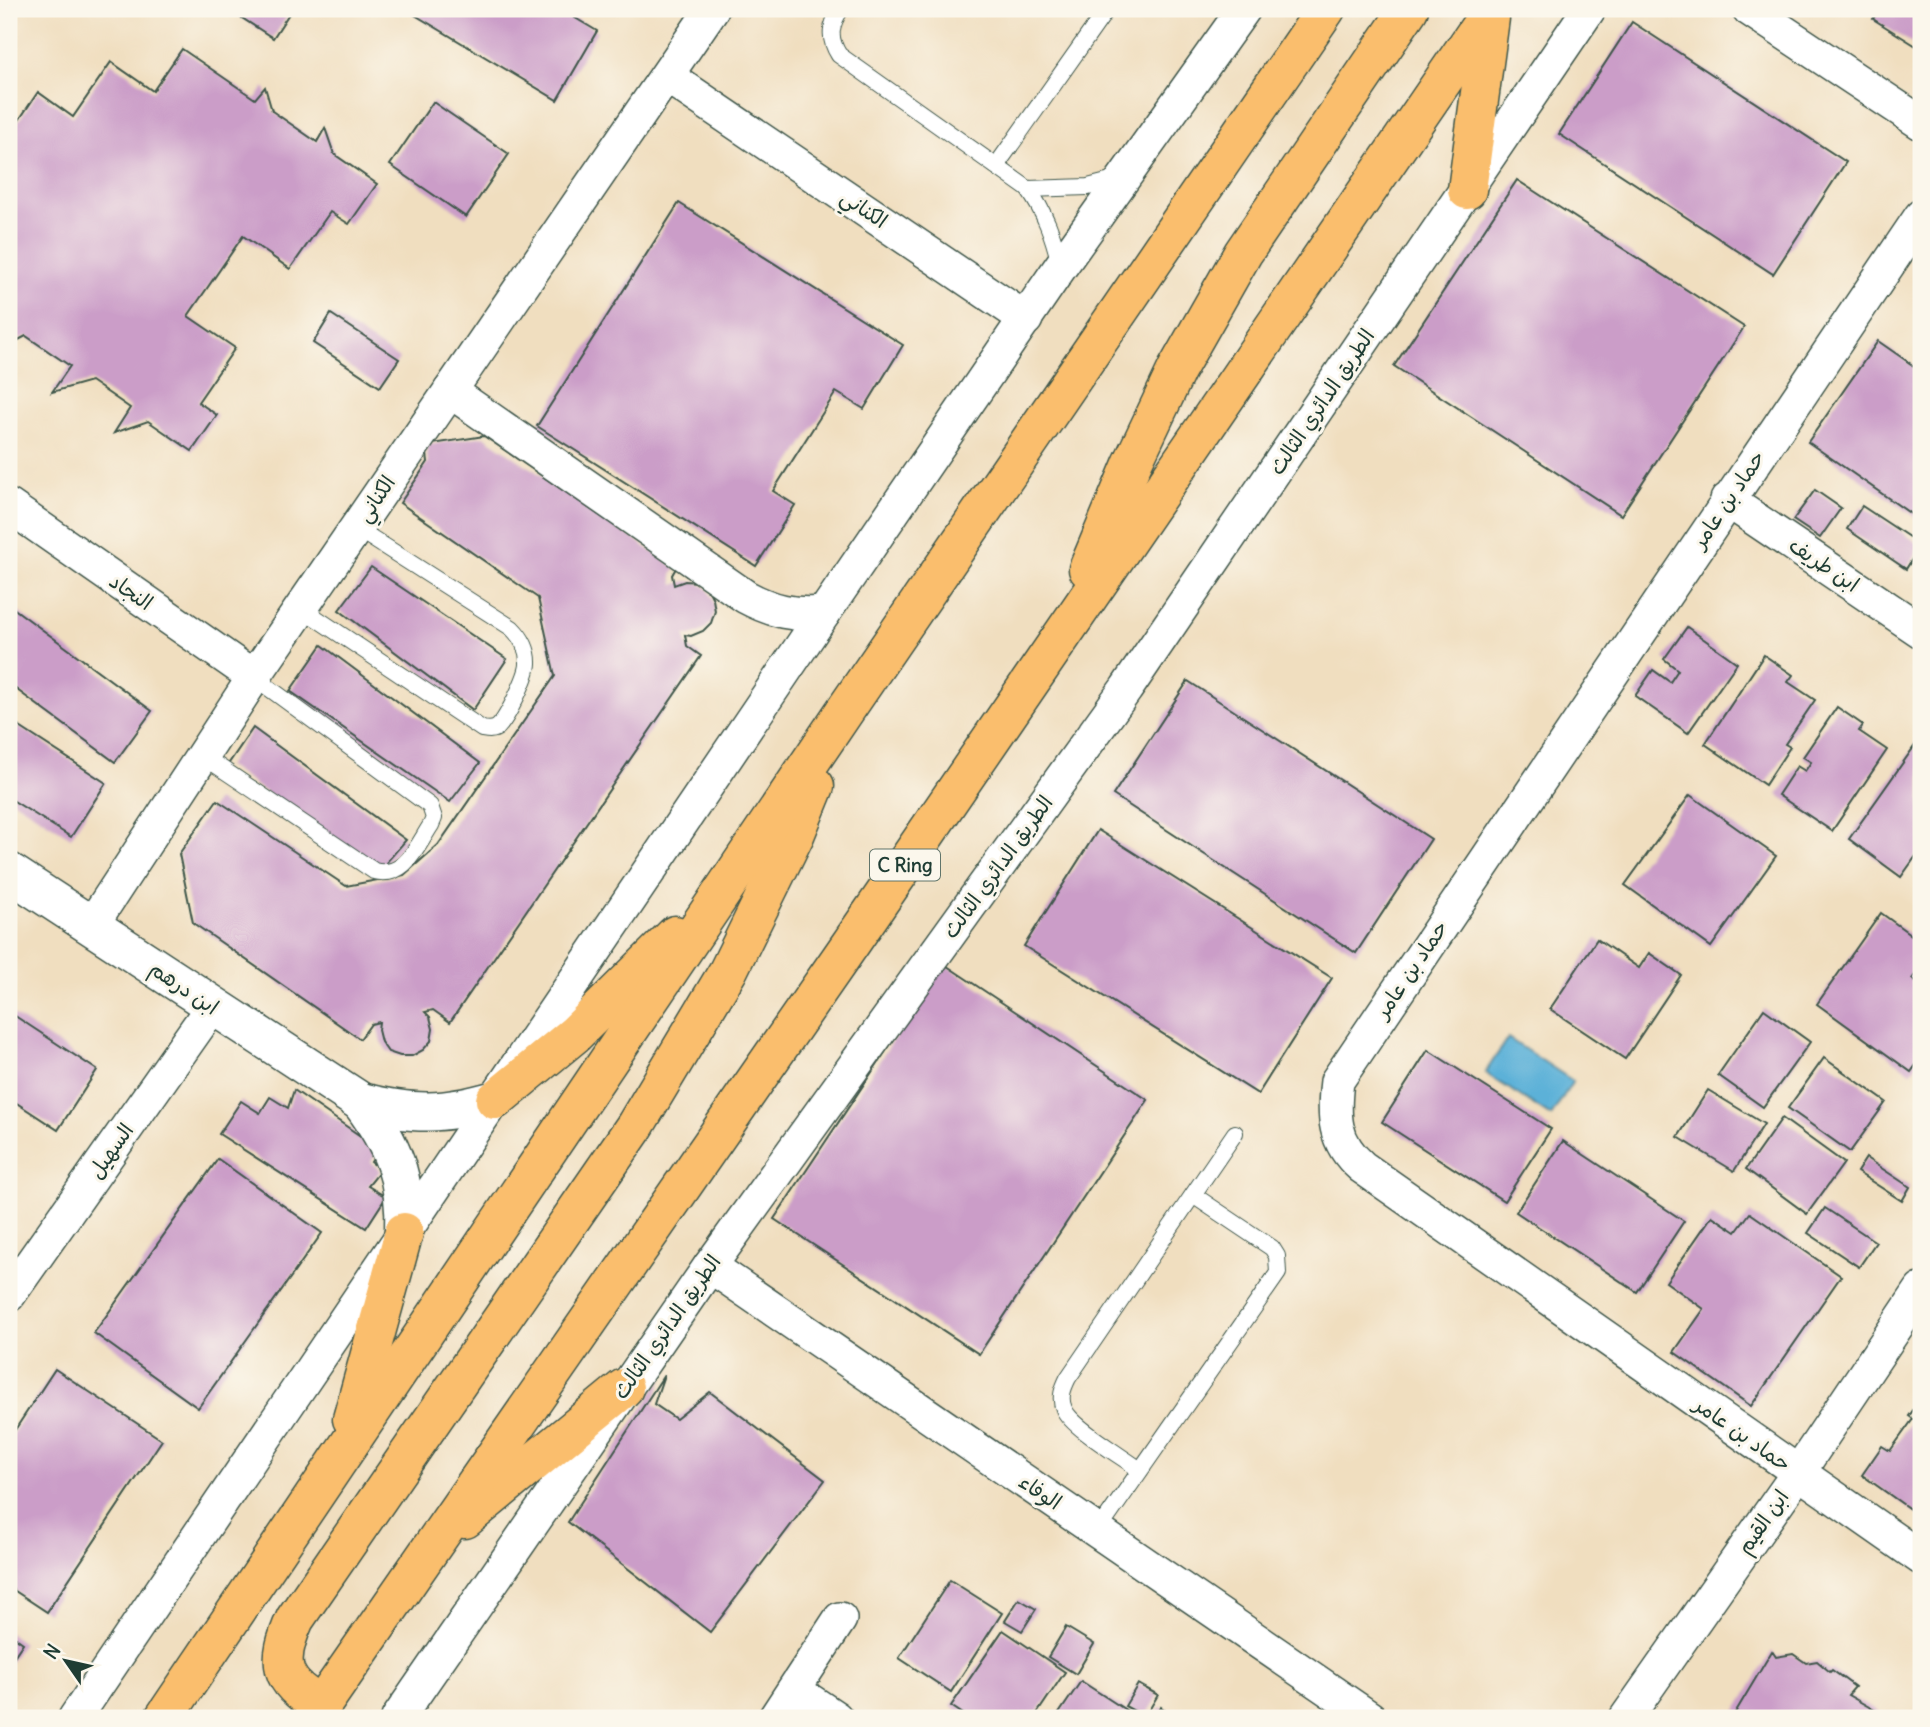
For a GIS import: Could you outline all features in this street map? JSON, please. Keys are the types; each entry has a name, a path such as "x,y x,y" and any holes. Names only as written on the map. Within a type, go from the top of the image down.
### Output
{"highway":[{"path":"164,1718 844,712 1326,9"},
{"path":"1058,642 1132,464 1177,369 1243,253 1409,9"},
{"path":"1467,190 1492,9"},
{"name":"C Ring","path":"318,1712 1492,9"},
{"path":"318,1712 291,1684 284,1670 283,1653 295,1619 642,1114 728,971 795,835 844,712"},
{"path":"495,1100 575,1034 736,875"},
{"path":"344,1450 404,1232"},
{"path":"429,1549 624,1388"}],"street":[{"name":"الكناني","path":"91,926 254,677 712,9"},
{"path":"75,1718 1061,266 1244,9"},
{"name":"الطريق الدائري الثالث","path":"398,1718 710,1266 1126,689 1589,9"},
{"path":"1749,9 1921,123"},
{"name":"الكناني","path":"667,76 1026,320"},
{"name":"حماد بن عامر","path":"1921,216 1337,1080 1333,1113 1341,1141 1350,1157 1362,1167 1921,1558"},
{"path":"450,391 746,597 768,609 792,614 824,613"},
{"name":"ابن طريف","path":"1727,500 1921,631"},
{"name":"النجاد","path":"9,506 254,677"},
{"name":"ابن درهم","path":"9,872 361,1102 394,1110 428,1113 462,1110 495,1100"},
{"name":"السهيل","path":"9,1295 212,1007"},
{"name":"ابن درهم","path":"361,1102 382,1130 396,1163 404,1197 404,1232"},
{"name":"الوفاء","path":"710,1266 1370,1718"},
{"name":"ابن القيم","path":"1626,1718 1798,1473 1921,1290"},
{"path":"775,1718 840,1619"},
{"path":"794,1690 836,1718"}],"lane":[{"path":"841,9 832,26 831,36 839,55 1028,189 1051,228 1061,266"},
{"path":"996,166 1108,9"},
{"path":"1028,189 1088,187 1123,178"},
{"path":"301,608 482,729 493,729 499,725 528,670 527,651 518,635 356,528"},
{"path":"203,756 374,871 385,873 400,868 431,825 433,818 430,807 254,677"},
{"path":"1140,1470 1070,1419 1061,1401 1063,1389 1235,1133"},
{"path":"1098,1531 1278,1273 1277,1256 1272,1248 1194,1195"}],"water":[{"path":"1508,1038 1573,1081 1551,1116 1485,1073"}],"building":[{"path":"228,9 292,9 273,38"},
{"path":"405,9 560,9 597,31 557,100"},
{"path":"1879,9 1921,9 1921,49 1873,19"},
{"path":"1632,22 1846,162 1773,274 1559,134"},
{"path":"182,49 255,99 265,87 272,111 317,142 325,128 334,154 377,184 349,224 330,212 290,269 243,236 188,316 235,348 198,402 217,415 192,451 148,421 114,433 130,408 91,381 52,392 70,366 26,336 9,345 9,331 12,326 9,324 9,300 14,292 9,288 9,117 17,123 38,92 73,117 111,62 153,91"},
{"path":"433,102 509,154 466,217 390,165"},
{"path":"1517,180 1744,327 1621,515 1394,366"},
{"path":"679,203 903,345 864,409 836,392 773,491 795,505 756,566 537,426"},
{"path":"331,314 399,359 380,387 313,343"},
{"path":"1878,341 1921,371 1921,521 1808,442"},
{"path":"484,436 676,568 672,575 674,585 685,581 697,582 708,589 715,611 711,623 703,631 691,636 685,635 687,646 701,656 450,1022 433,1010 425,1012 430,1017 433,1029 431,1041 423,1050 412,1056 400,1056 388,1052 381,1042 379,1022 371,1024 360,1039 193,923 179,854 217,800 346,886 404,875 438,845 555,676 538,598 400,503 428,462 426,445"},
{"path":"1815,490 1841,508 1820,538 1793,520"},
{"path":"1862,506 1921,545 1906,569 1847,529"},
{"path":"371,567 507,659 473,710 339,610"},
{"path":"9,605 152,711 115,762 9,684"},
{"path":"1687,627 1737,663 1688,733 1635,696 1653,670 1670,682 1678,670 1664,659"},
{"path":"322,645 480,763 450,802 290,691"},
{"path":"1764,655 1793,675 1788,682 1815,700 1785,744 1790,747 1765,785 1705,744"},
{"path":"1188,681 1431,839 1356,953 1113,795"},
{"path":"1837,707 1863,725 1859,731 1887,750 1832,831 1778,795 1797,766 1805,771 1811,762 1803,757"},
{"path":"9,720 106,783 71,837 9,798"},
{"path":"253,728 406,840 379,871 227,766"},
{"path":"1921,737 1921,849 1901,877 1849,839"},
{"path":"1690,795 1776,856 1711,947 1625,885"},
{"path":"1098,830 1332,978 1258,1094 1024,946"},
{"path":"1881,913 1921,942 1921,967 1912,979 1921,986 1921,1058 1911,1072 1817,1004"},
{"path":"1597,939 1639,968 1649,953 1681,975 1625,1059 1550,1009"},
{"path":"944,964 1148,1100 979,1354 774,1219"},
{"path":"1764,1009 1810,1042 1763,1107 1718,1075"},
{"path":"9,1012 97,1070 58,1130 9,1098"},
{"path":"1428,1050 1551,1129 1504,1201 1382,1122"},
{"path":"1824,1058 1886,1102 1850,1152 1788,1108"},
{"path":"294,1090 379,1149 371,1162 381,1170 368,1186 386,1197 366,1228 219,1134 241,1101 260,1113 270,1097 288,1108"},
{"path":"1708,1090 1764,1124 1734,1171 1678,1137"},
{"path":"1782,1118 1844,1163 1807,1214 1746,1169"},
{"path":"1563,1141 1684,1221 1637,1292 1516,1212"},
{"path":"1866,1158 1910,1187 1902,1201 1857,1172"},
{"path":"218,1159 322,1233 198,1408 94,1333"},
{"path":"1825,1208 1876,1242 1859,1267 1808,1233"},
{"path":"1750,1213 1841,1276 1751,1406 1674,1352 1704,1309 1666,1282 1712,1216 1736,1232"},
{"path":"55,1369 162,1440 47,1612 9,1587 9,1439"},
{"path":"664,1375 654,1404 676,1419 710,1392 825,1480 710,1632 568,1522"},
{"path":"1921,1399 1921,1517 1862,1475 1882,1446 1890,1451 1913,1419 1909,1416"},
{"path":"950,1580 1002,1613 951,1692 899,1658"},
{"path":"1019,1599 1036,1609 1022,1631 1005,1621"},
{"path":"1066,1627 1094,1644 1076,1674 1048,1657"},
{"path":"1003,1630 1065,1672 1034,1718 969,1718 951,1706"},
{"path":"9,1633 23,1643 9,1664"},
{"path":"1772,1651 1776,1657 1793,1654 1806,1663 1817,1661 1830,1672 1832,1670 1855,1687 1848,1695 1878,1712 1878,1718 1732,1718"},
{"path":"1081,1681 1138,1718 1056,1718"},
{"path":"1138,1684 1158,1695 1145,1717 1125,1706"},
{"path":"1161,1707 1177,1718 1153,1718"}]}
